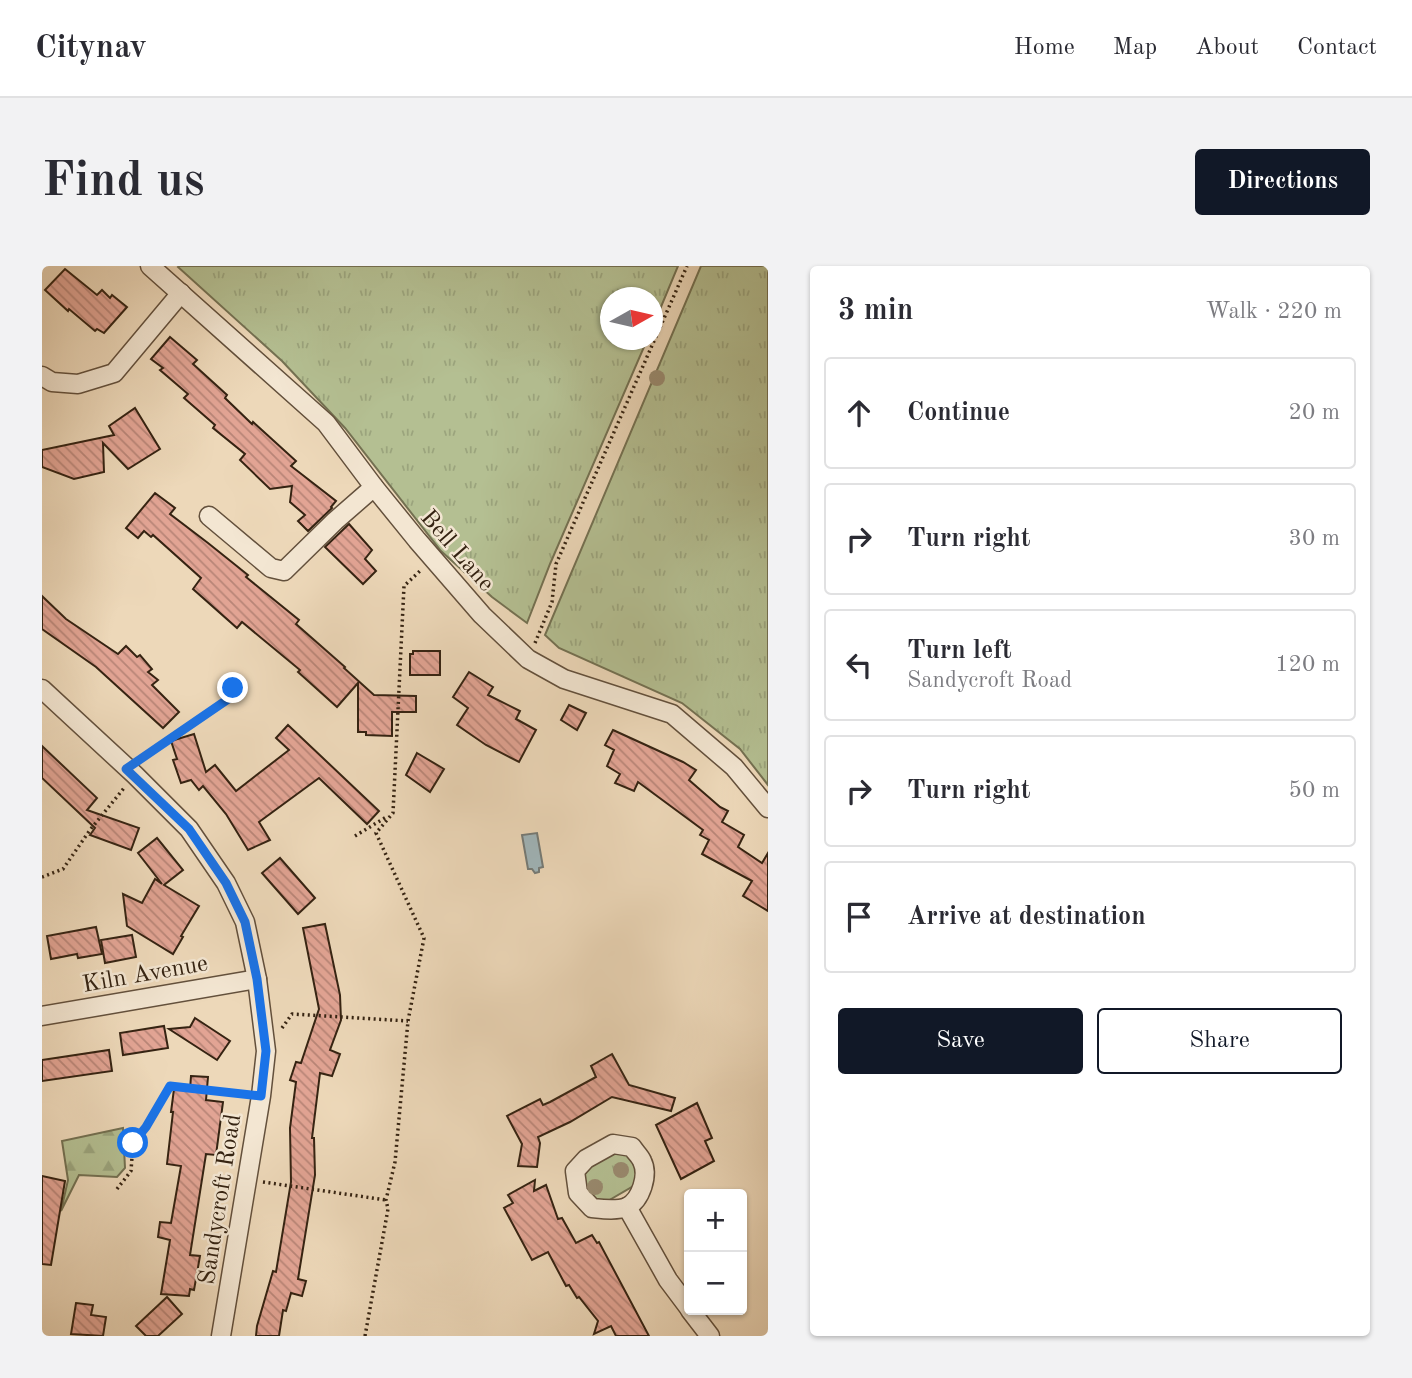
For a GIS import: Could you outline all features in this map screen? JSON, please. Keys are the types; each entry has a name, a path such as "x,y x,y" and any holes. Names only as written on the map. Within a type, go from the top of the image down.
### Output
{"street":[{"name":"Bell Lane","path":"150,266 326,423 417,540 482,615 528,659 564,680 672,714 734,767 768,808"},
{"path":"42,376 52,382 78,384 114,373 181,293"},
{"path":"209,516 287,579 335,521 374,487"},
{"name":"Sandycroft Road","path":"42,689 189,829 226,883 245,922 257,979 266,1051 221,1336"},
{"name":"Kiln Avenue","path":"42,1016 257,979"},
{"path":"627,1207 668,1280 684,1301"},
{"path":"694,1315 710,1336"}],"path":[{"path":"540,632 552,602 556,564 687,266"},
{"path":"365,1336 388,1209 386,1200 395,1162 408,1021 424,938 376,834 393,813 404,586 419,572"},
{"path":"42,877 63,869 130,772 237,693 233,688"},
{"path":"355,836 393,813"},
{"path":"292,1014 408,1021"},
{"path":"117,1189 131,1171 133,1143 146,1127 170,1086 261,1096"},
{"path":"264,1182 386,1200"}],"green space":[{"path":"678,266 663,302 663,287 600,287 600,350 643,350 527,623 492,597 441,551 345,428 282,361 178,267"},
{"path":"701,266 768,266 768,785 740,749 682,703 559,648 545,635"},
{"path":"123,1128 125,1168 117,1177 79,1175 61,1211 68,1180 62,1141"},
{"path":"617,1151 627,1154 638,1171 635,1185 606,1202 591,1198 583,1179 588,1167"}],"water":[{"path":"537,833 543,867 535,873 528,869 522,835"}],"building":[{"path":"65,269 97,295 102,290 110,298 112,295 127,307 104,333 97,329 95,331 45,290"},
{"path":"170,337 197,360 193,364 227,395 225,398 296,461 291,466 336,501 308,531 298,521 305,515 290,502 292,486 270,489 240,460 245,454 213,428 215,425 184,398 188,394 151,359"},
{"path":"135,408 160,449 128,469 103,443 104,472 74,479 42,467 42,450 114,435 109,426"},
{"path":"155,493 175,508 170,514 248,575 246,577 299,620 296,624 374,695 416,696 416,712 392,712 392,736 358,732 358,683 337,707 298,672 300,670 242,622 237,628 193,589 201,578 153,535 151,537 144,531 138,538 126,528"},
{"path":"349,524 372,550 365,559 376,571 363,584 325,547"},
{"path":"42,596 66,619 118,654 126,646 137,657 140,655 152,669 148,672 158,680 152,685 179,712 163,728 96,667 42,629"},
{"path":"413,651 440,651 440,675 410,675 410,654 413,654"},
{"path":"469,672 493,687 488,695 520,711 516,719 536,730 519,762 486,745 457,725 468,708 453,697"},
{"path":"569,705 586,713 577,730 561,720"},
{"path":"288,725 379,811 367,824 319,778 259,822 270,840 248,850 226,814 203,786 199,790 191,780 181,783 173,760 177,759 171,741 194,734 206,772 215,765 236,791 289,750 276,738"},
{"path":"613,730 696,770 689,780 728,811 722,822 744,835 738,847 762,863 768,853 768,911 743,896 752,881 702,854 709,840 700,835 703,830 638,782 634,791 615,783 620,774 607,766 614,750 605,745"},
{"path":"42,746 97,798 87,810 139,828 131,850 90,835 95,828 42,778"},
{"path":"417,753 444,769 430,792 406,775"},
{"path":"157,838 183,870 164,885 199,906 173,954 127,926 123,894 142,903 155,879 162,884 138,853"},
{"path":"280,858 315,898 298,914 262,873"},
{"path":"325,924 340,995 341,1020 330,1050 340,1054 332,1076 320,1073 312,1138 315,1175 298,1279 306,1281 302,1296 291,1293 286,1311 283,1310 279,1336 256,1336 273,1271 276,1272 291,1182 290,1128 296,1082 290,1080 296,1062 301,1063 319,1009 303,928"},
{"path":"96,927 102,954 78,958 77,954 51,959 47,936"},
{"path":"132,935 136,957 105,963 101,940"},
{"path":"195,1018 230,1041 217,1060 169,1029 190,1027"},
{"path":"164,1026 168,1048 123,1055 120,1033"},
{"path":"109,1050 112,1071 42,1081 42,1060"},
{"path":"612,1054 629,1085 675,1098 671,1111 612,1097 538,1137 540,1143 537,1167 518,1166 522,1144 507,1116 540,1099 543,1105 550,1102 596,1077 591,1066"},
{"path":"191,1076 208,1077 206,1100 223,1102 216,1155 206,1154 190,1255 200,1256 194,1290 190,1289 189,1296 161,1294 170,1240 158,1237 160,1222 171,1223 181,1166 167,1164 174,1089 190,1090"},
{"path":"697,1103 712,1138 705,1141 714,1161 681,1179 656,1125"},
{"path":"42,1176 65,1181 51,1265 42,1264"},
{"path":"535,1180 534,1191 546,1185 558,1219 562,1218 576,1243 592,1235 597,1243 599,1242 649,1336 616,1336 611,1326 594,1334 598,1321 569,1285 566,1286 548,1252 532,1260 504,1208 513,1203 508,1195"},
{"path":"167,1297 182,1314 158,1336 146,1336 136,1326"},
{"path":"76,1303 93,1305 91,1315 106,1317 103,1336 71,1334"}],"route":[{"path":"133,1143 146,1127 170,1086 261,1096 266,1051 257,979 245,922 226,883 189,829 126,769 237,693 233,688"}]}
